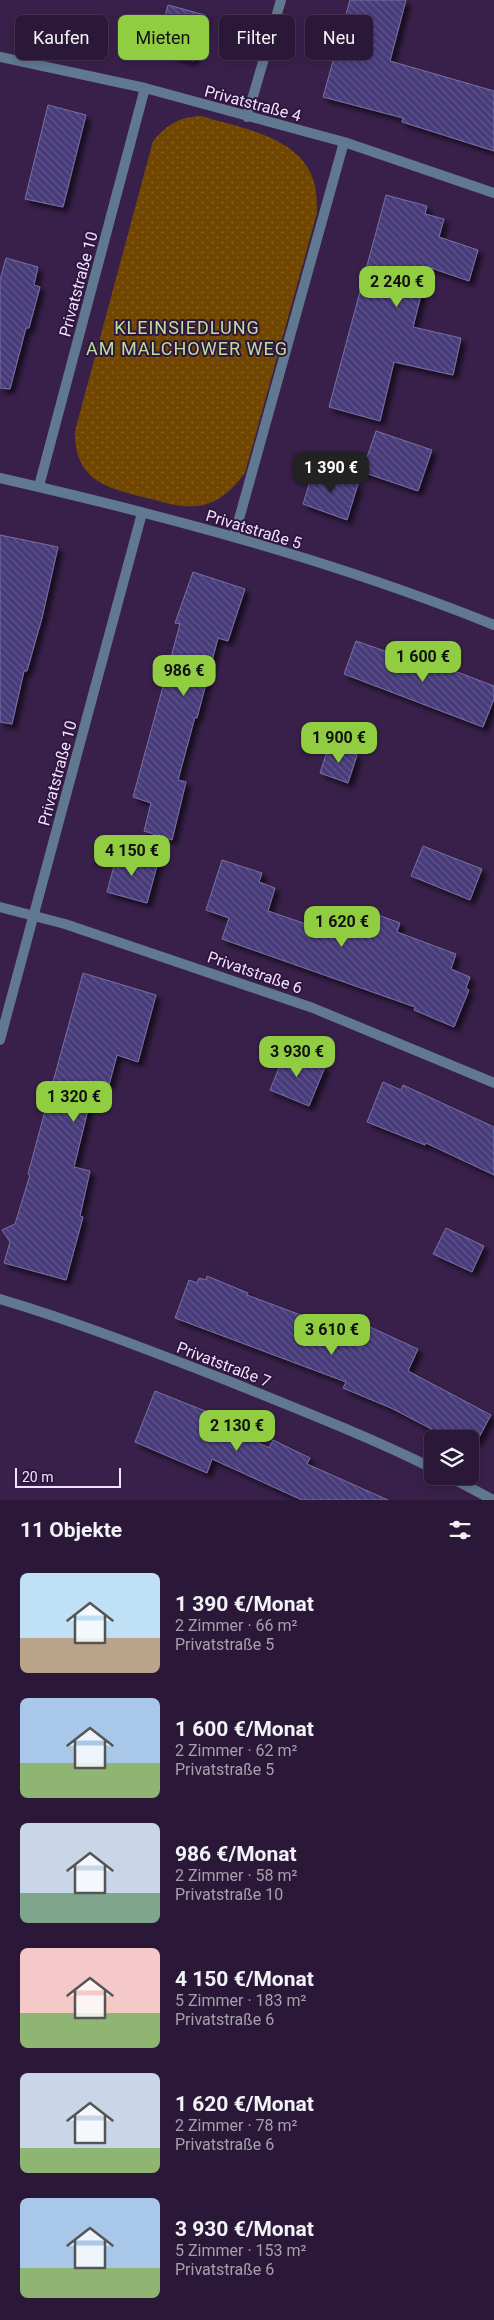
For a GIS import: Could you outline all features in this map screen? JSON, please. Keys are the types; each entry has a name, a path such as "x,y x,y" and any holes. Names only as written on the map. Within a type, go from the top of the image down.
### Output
{"street":[{"path":"248,117 281,0"},
{"name":"Privatstraße 4","path":"0,57 145,88 344,142 494,192"},
{"name":"Privatstraße 10","path":"39,486 145,88"},
{"path":"234,537 344,142"},
{"name":"Privatstraße 5","path":"0,478 39,486 234,537 436,602 494,625"},
{"name":"Privatstraße 10","path":"0,1040 142,513"},
{"name":"Privatstraße 6","path":"0,907 66,924 313,1008 494,1084"},
{"name":"Privatstraße 7","path":"0,1299 46,1313 187,1365 340,1425 424,1464"},
{"path":"465,1485 493,1500"}],"shaded area":[{"path":"201,116 267,136 283,144 296,154 307,166 314,182 317,213 245,473 233,487 218,499 200,506 186,506 121,491 108,487 97,480 81,462 76,448 75,431 153,141 174,122"}],"building":[{"path":"350,0 406,0 390,61 494,91 494,151 402,122 403,118 323,97 333,60 373,60 373,15 346,15"},
{"path":"168,5 205,15 165,15"},
{"path":"48,105 86,115 63,207 25,199"},
{"path":"386,195 427,206 425,214 444,219 439,237 478,250 469,281 428,267 413,327 461,338 453,375 394,362 380,421 329,407"},
{"path":"6,258 38,267 34,285 40,287 29,328 26,328 10,389 0,388 0,280"},
{"path":"376,431 432,450 418,491 362,472"},
{"path":"314,469 358,484 347,520 303,504"},
{"path":"0,535 58,547 42,618 27,671 24,671 12,724 0,722"},
{"path":"193,572 245,589 228,641 218,638 197,718 195,717 178,780 186,782 172,840 144,831 151,803 133,797 180,624 175,623"},
{"path":"356,641 414,661 415,656 494,686 494,699 483,727 344,674"},
{"path":"329,745 357,755 348,783 320,773"},
{"path":"423,846 482,869 470,900 411,876"},
{"path":"118,851 158,862 147,903 107,892"},
{"path":"222,860 262,873 259,882 275,888 268,911 350,939 362,909 400,923 397,932 456,954 451,969 470,977 466,988 469,990 454,1027 414,1010 415,1007 222,939 229,918 206,910"},
{"path":"83,973 156,995 138,1062 117,1055 109,1085 95,1081 74,1167 90,1171 80,1216 83,1217 66,1280 4,1263 10,1242 2,1230 15,1224 30,1175 28,1174"},
{"path":"286,1051 325,1067 309,1106 270,1090"},
{"path":"383,1082 401,1090 403,1085 494,1127 494,1175 426,1143 425,1145 367,1122"},
{"path":"446,1228 484,1246 472,1272 433,1254"},
{"path":"207,1276 248,1293 247,1295 306,1317 305,1321 361,1348 370,1327 418,1349 408,1371 491,1415 479,1437 479,1430 434,1430 391,1408 343,1388 346,1382 175,1318 189,1280 197,1283 199,1278 206,1280"},
{"path":"155,1391 215,1415 213,1420 269,1448 273,1440 310,1458 307,1464 388,1500 302,1500 212,1459 207,1473 135,1442"}],"district":[{"name":"KLEINSIEDLUNG AM MALCHOWER WEG","path":"187,338"}]}
